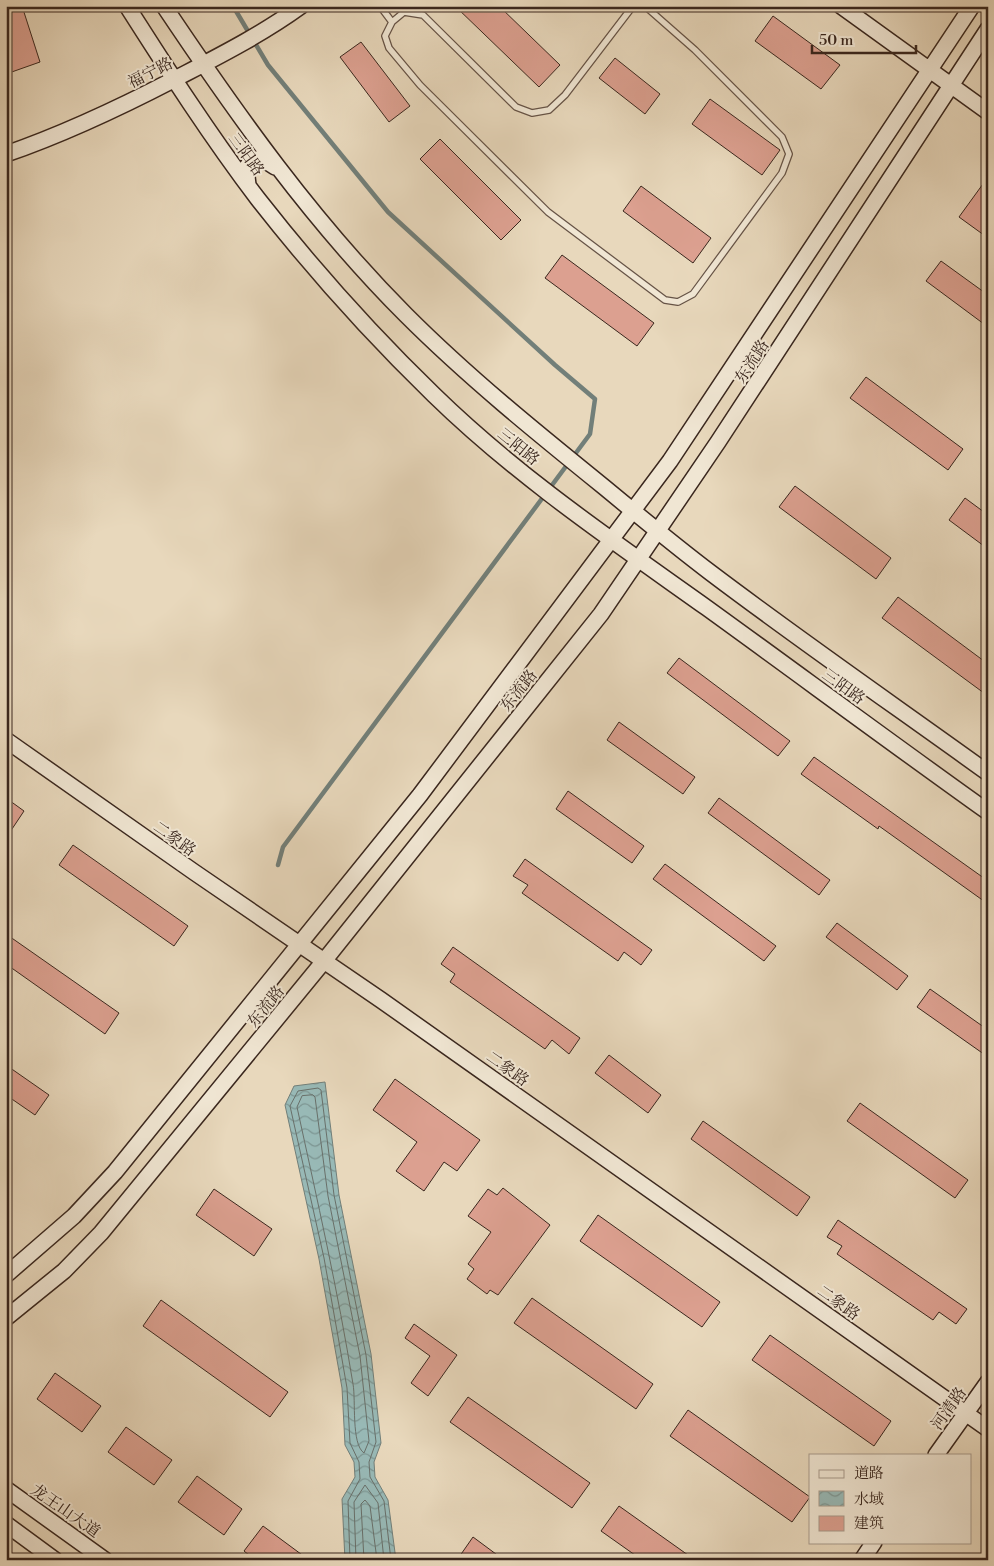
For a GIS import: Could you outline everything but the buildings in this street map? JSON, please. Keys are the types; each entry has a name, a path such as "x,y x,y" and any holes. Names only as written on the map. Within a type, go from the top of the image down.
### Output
{"main road":[{"name":"三阳路","path":"128,6 173,80 248,185 309,262 380,340 435,396 526,475 611,540 988,812"},
{"name":"三阳路","path":"164,6 233,108 279,169 345,250 405,314 459,365 547,441 710,572 988,773"},
{"name":"福宁路","path":"6,154 33,145 125,104 229,52 302,6"},
{"path":"841,6 988,112"},
{"name":"东流路","path":"6,1275 74,1216 115,1172 420,795 675,453 972,6"},
{"name":"东流路","path":"6,1318 64,1271 101,1233 324,961 601,614 718,442 988,29"},
{"path":"248,185 246,168 250,161 261,158 279,169"},
{"name":"二象路","path":"6,740 324,961 988,1429"},
{"name":"河清路","path":"937,1454 988,1382"},
{"name":"龙王山大道","path":"6,1489 105,1560"},
{"path":"6,1524 55,1560"},
{"path":"862,1560 873,1544"}],"lane":[{"path":"380,6 392,22"},
{"path":"633,6 565,95 549,110 532,113 516,107 423,15 404,12 392,22 384,36 390,48 420,86 548,212 665,300 678,302 693,294 782,173 789,154 782,137 695,50 645,6"}],"water":[{"path":"325,1082 339,1195 371,1354 381,1443 374,1462 375,1477 388,1500 396,1560 345,1560 342,1499 355,1477 354,1462 345,1445 342,1388 319,1259 285,1105 294,1086"}],"waterway":[{"path":"233,6 268,65 388,212 555,365 595,399 590,434 283,847 278,865"}]}
